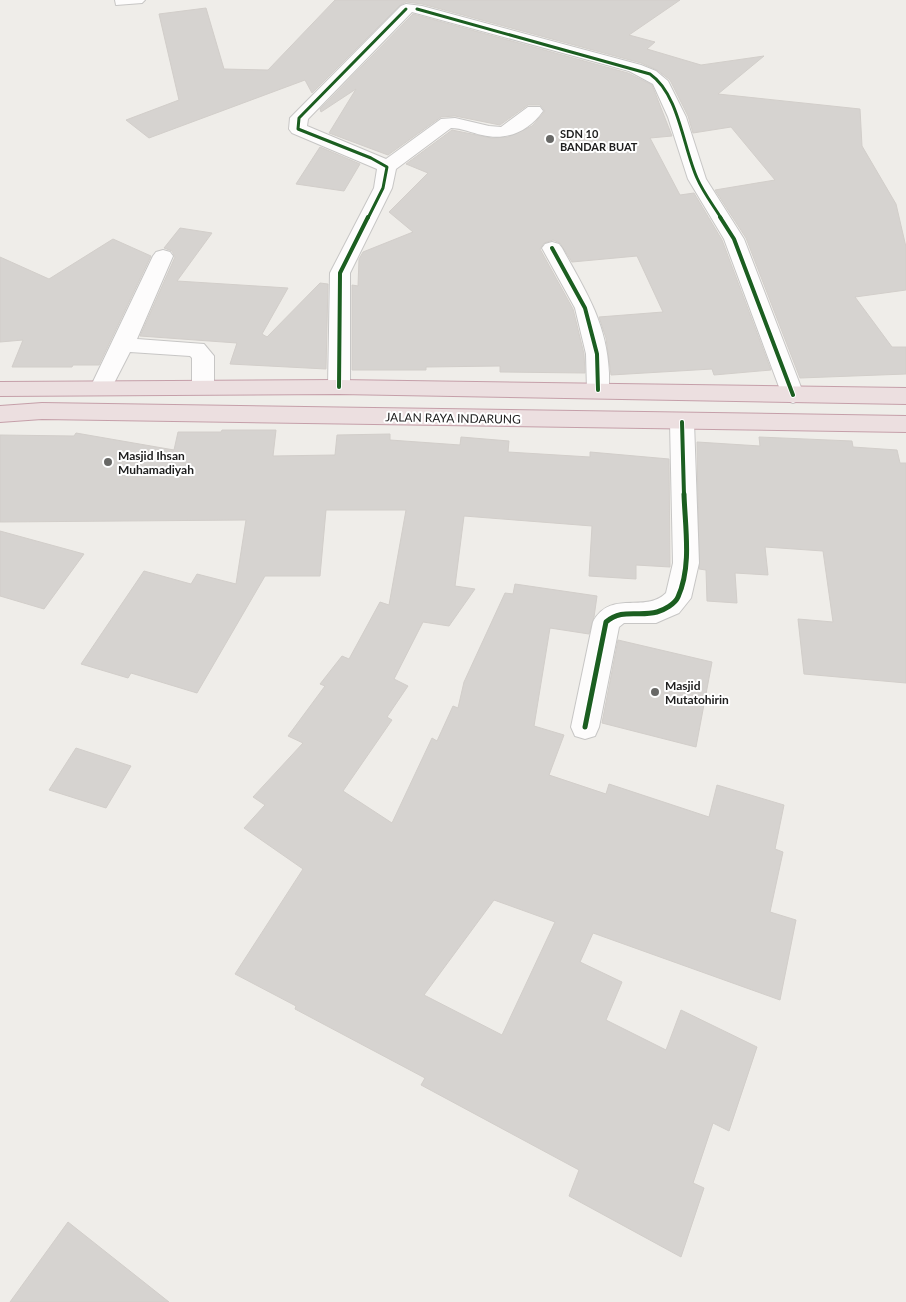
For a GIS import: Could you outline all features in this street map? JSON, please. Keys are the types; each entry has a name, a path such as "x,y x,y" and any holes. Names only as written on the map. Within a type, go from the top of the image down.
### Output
{"highway":[{"path":"0,389 339,387 906,396"},
{"name":"JALAN RAYA INDARUNG","path":"0,414 42,410 682,422 906,424"}],"street":[{"path":"121,2 137,0"},
{"path":"388,0 411,9 635,68 650,74 660,81 677,117 697,179 734,240 793,395"},
{"path":"388,167 371,158 298,129 297,124 299,118 411,9 440,0"},
{"path":"339,387 340,273 383,188 388,167 446,123 455,122 495,133 504,132 512,130 534,111"},
{"path":"552,248 585,308 597,354 598,390"},
{"path":"101,388 124,345 163,256"},
{"path":"124,345 196,349 203,356 203,387"},
{"path":"585,726 606,622 612,616 620,613 656,612 670,606 678,598 686,563 682,422"}],"building":[{"path":"335,0 680,0 629,35 655,42 647,49 701,65 764,56 718,94 860,109 862,146 896,204 906,247 906,290 855,297 892,347 906,347 906,374 800,378 746,238 715,190 775,180 731,127 693,133 688,116 670,80 657,70 641,63 422,4 406,2 400,5 312,93 305,80 149,138 126,120 179,100 159,14 206,8 224,69 268,70"},
{"path":"413,14 628,73 652,85 672,136 650,138 680,195 694,193 722,240 771,370 714,375 712,369 611,375 606,338 599,317 663,312 637,256 572,262 560,243 553,240 544,243 540,249 573,309 584,354 585,373 500,372 500,366 426,367 426,370 352,370 352,285 358,286 359,259 363,252 413,232 389,212 428,173 406,164 452,130 491,138 508,137 532,126 545,111 540,105 528,105 500,125 455,116 441,117 388,155 329,133 356,89 321,112 320,109"},
{"path":"320,147 360,164 344,191 296,184"},
{"path":"180,228 212,233 177,281 288,288 262,334 267,337 320,283 328,284 326,369 230,364 237,343 140,336 175,257 172,251 164,248"},
{"path":"113,239 151,256 99,365 12,367 23,340 0,342 0,257 49,279"},
{"path":"222,430 276,430 273,456 335,455 337,435 390,434 390,440 460,445 461,437 509,441 508,452 590,457 590,452 669,459 670,567 636,565 636,579 589,576 592,526 464,516 455,586 475,589 449,626 423,622 394,679 408,686 387,717 392,720 343,791 392,823 432,738 437,741 453,706 458,708 464,682 505,593 513,594 515,584 597,596 589,634 550,628 534,726 564,735 549,775 606,794 609,784 709,817 717,785 784,805 775,849 783,852 770,912 796,920 780,1000 593,933 580,962 622,982 606,1020 666,1050 681,1010 757,1047 729,1131 713,1123 693,1183 704,1188 681,1257 569,1196 579,1170 421,1085 425,1078 295,1009 296,1006 235,974 303,869 244,828 265,805 253,797 303,743 288,736 325,686 320,684 342,656 349,659 380,602 389,605 406,510 326,510 320,576 265,576 197,693 131,673 128,678 81,664 144,571 191,584 197,574 236,584 246,520 0,522 0,435 74,436 76,433 174,450 178,432 221,432","holes":["494,900 555,922 502,1035 424,995"]},
{"path":"759,437 852,441 853,447 897,450 900,463 906,463 906,683 804,674 798,619 833,622 823,551 765,547 768,575 735,573 737,603 707,601 706,570 699,569 697,442 760,446"},
{"path":"0,531 84,554 44,609 0,596"},
{"name":"Masjid Mutatohirin","path":"618,640 712,662 696,747 602,723"},
{"path":"76,748 131,766 106,808 49,790"},
{"path":"68,1222 169,1302 10,1302"}],"cycle path":[{"path":"339,387 340,273 383,188 387,167 371,158 298,129 299,118 406,9"},
{"path":"417,9 635,68 650,74 660,81 677,117 697,179 734,239 793,395"},
{"path":"552,248 585,308 597,354 598,390"},
{"path":"585,727 606,622 620,613 656,612 670,606 678,598 686,563 682,422"}],"place":[{"name":"SDN 10 BANDAR BUAT","path":"550,139"},
{"name":"Masjid Ihsan Muhamadiyah","path":"108,462"},
{"name":"Masjid Mutatohirin","path":"655,692"}]}
